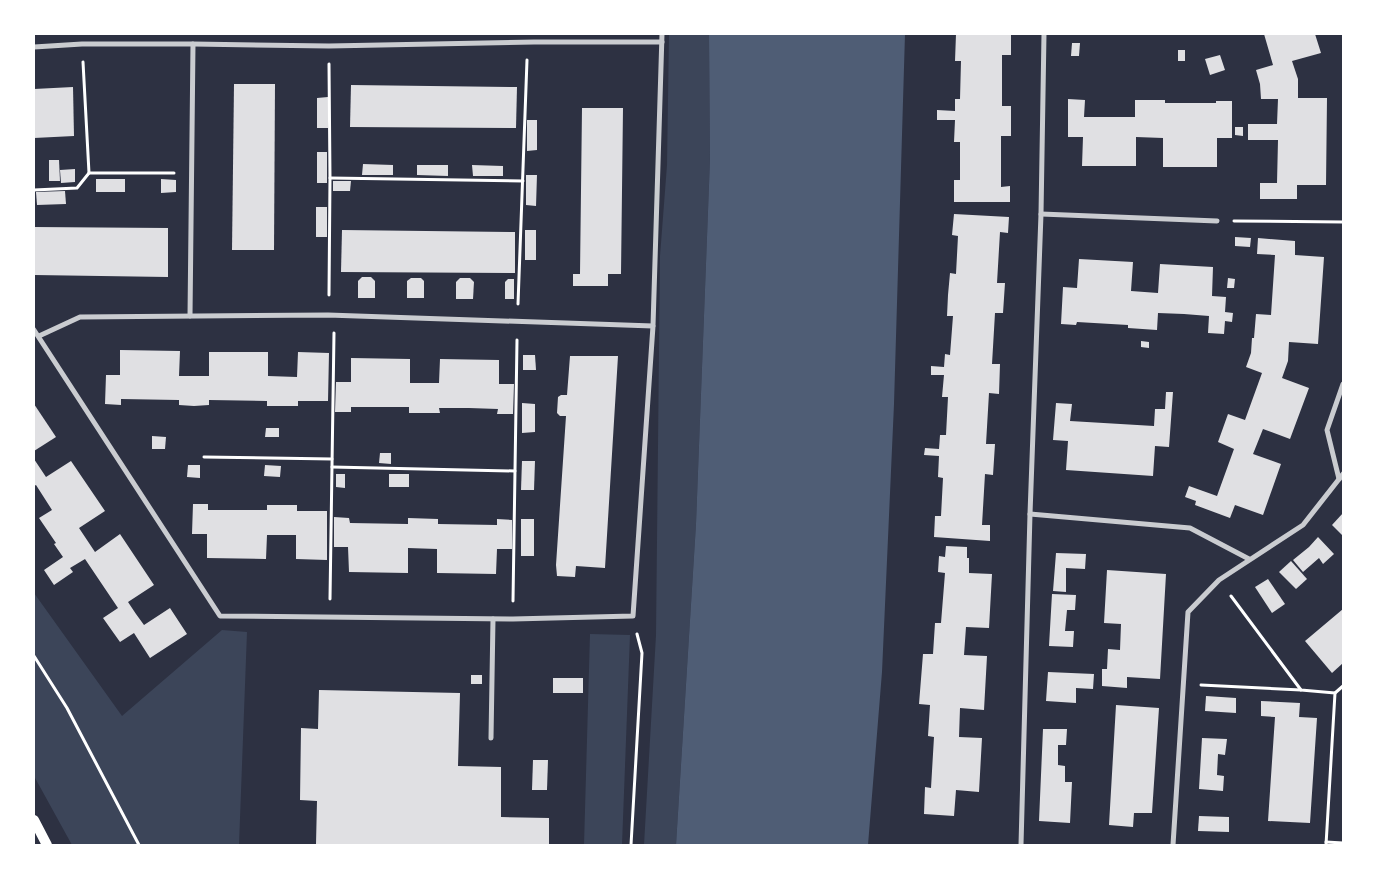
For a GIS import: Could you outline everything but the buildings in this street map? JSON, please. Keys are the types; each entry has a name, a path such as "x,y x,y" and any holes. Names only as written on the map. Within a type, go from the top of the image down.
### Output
{"main road":[{"path":"34,820 46,845"}],"street":[{"path":"34,330 220,616 493,619 633,616 653,326 662,34"},
{"path":"1021,845 1041,214 1044,34"},
{"path":"34,47 82,44 329,46 534,42 662,42"},
{"path":"190,316 193,44"},
{"path":"1041,214 1217,221"},
{"path":"39,336 80,317 331,315 653,326"},
{"path":"1339,480 1327,430 1343,384"},
{"path":"1173,845 1188,612 1219,580 1303,525 1343,474"},
{"path":"1030,514 1190,528 1250,559"},
{"path":"491,738 493,619"}],"path":[{"path":"34,190 77,188 89,173 82,44"},
{"path":"329,46 332,459 330,617"},
{"path":"89,173 192,172"},
{"path":"330,178 523,180"},
{"path":"1217,221 1343,222"},
{"path":"204,457 332,459"},
{"path":"332,467 515,471"},
{"path":"1219,580 1301,690"},
{"path":"631,845 642,653 633,616"},
{"path":"34,656 67,708 139,845"},
{"path":"1183,685 1301,690 1335,694"},
{"path":"1343,686 1335,694 1326,844 1343,843"}],"shaded area":[{"path":"669,34 709,34 710,159 696,524 676,845 644,845 656,635 660,256 667,165"},
{"path":"709,34 905,34 894,404 882,672 868,845 676,845 696,524 710,159"},
{"path":"34,593 122,716 222,630 247,632 239,845 72,845 34,776"},
{"path":"590,634 630,635 622,845 584,845"}]}
